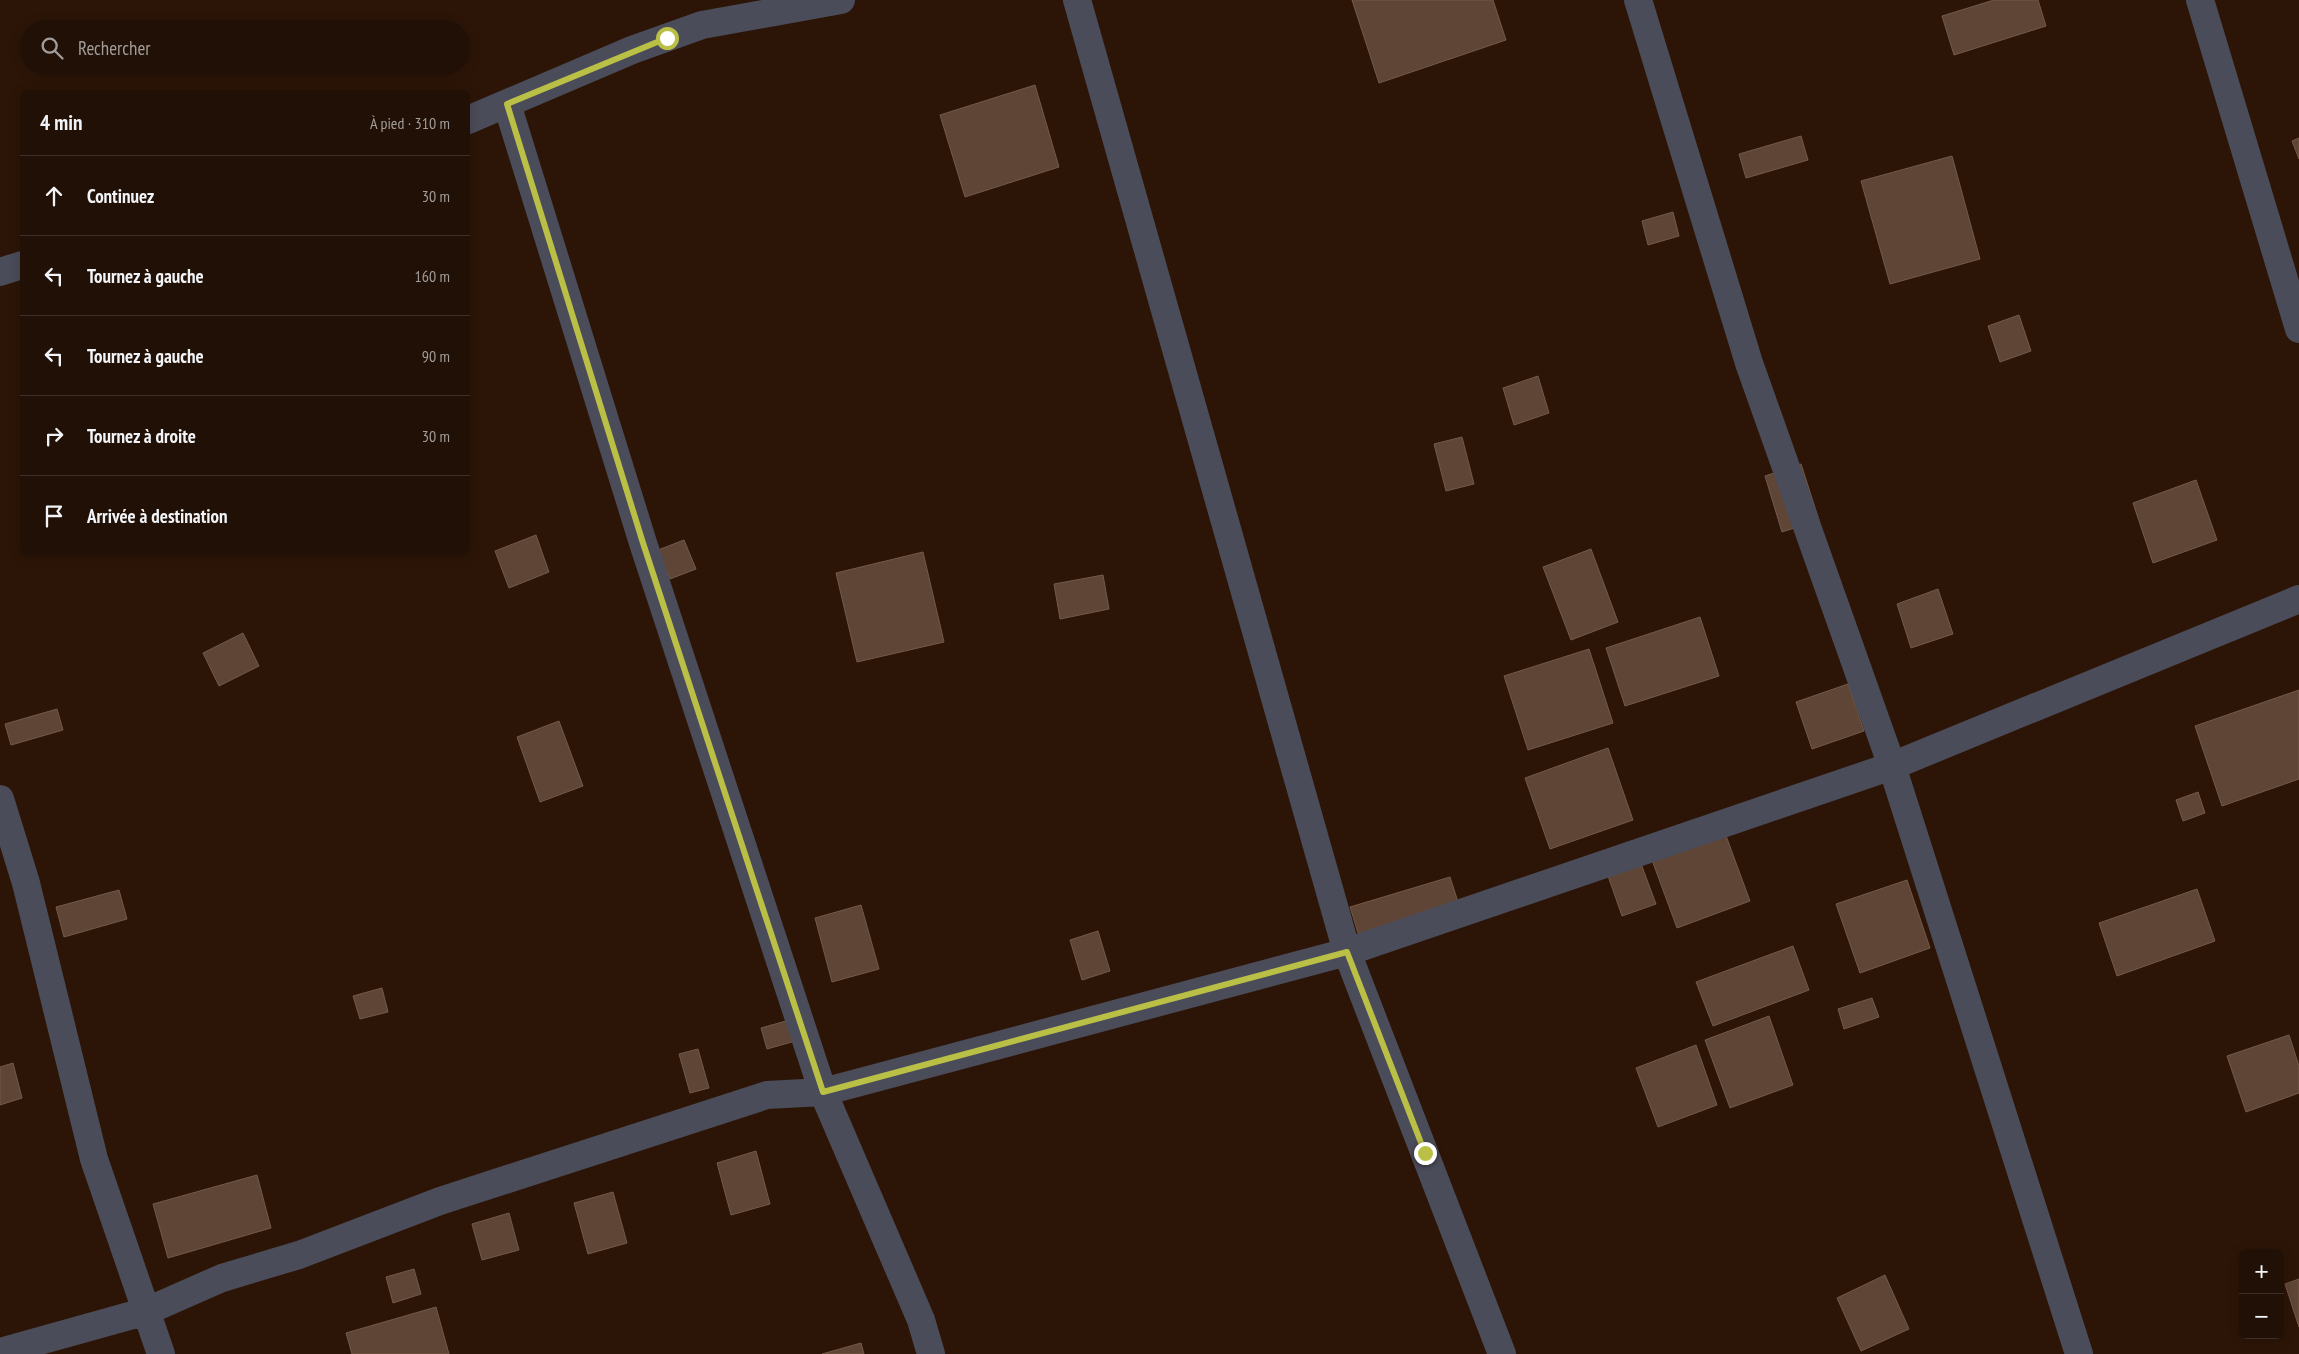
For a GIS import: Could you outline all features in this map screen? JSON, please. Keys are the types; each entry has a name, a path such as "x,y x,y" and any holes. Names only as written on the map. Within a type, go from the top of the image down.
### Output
{"street":[{"path":"470,119 632,50 702,25 841,0"},
{"path":"1078,0 1347,952 1502,1354"},
{"path":"1638,0 1749,363 1892,766 2079,1354"},
{"path":"2200,0 2299,329"},
{"path":"507,104 643,543 823,1092 921,1320 931,1354"},
{"path":"0,272 20,266"},
{"path":"0,1352 147,1311 222,1278 299,1255 440,1201 767,1094 823,1092 1347,952 1892,766 2299,599"},
{"path":"0,799 26,883 94,1159 161,1354"},
{"path":"917,1354 921,1320"}],"building":[{"path":"1352,0 1493,0 1506,40 1379,83"},
{"path":"1994,0 2038,0 2046,26 1954,55 1942,16"},
{"path":"1035,85 1059,167 965,197 940,115"},
{"path":"1801,136 1808,160 1746,178 1739,154"},
{"path":"2299,138 2299,159 2292,141"},
{"path":"1952,156 1980,259 1890,284 1861,181"},
{"path":"1673,212 1679,236 1648,245 1642,221"},
{"path":"2019,315 2031,351 2000,362 1988,326"},
{"path":"1538,376 1549,413 1514,425 1503,388"},
{"path":"1462,437 1474,484 1446,491 1434,444"},
{"path":"1801,464 1819,520 1782,532 1765,476"},
{"path":"2196,480 2217,540 2153,563 2133,503"},
{"path":"536,535 549,572 509,588 495,551"},
{"path":"684,540 696,569 670,579 658,550"},
{"path":"1591,549 1618,622 1571,640 1543,567"},
{"path":"923,552 944,642 857,662 836,573"},
{"path":"1103,575 1109,609 1060,619 1054,584"},
{"path":"1938,589 1953,634 1911,648 1897,604"},
{"path":"1700,617 1719,676 1625,706 1606,648"},
{"path":"243,633 259,666 219,686 203,653"},
{"path":"1589,649 1613,723 1528,750 1504,676"},
{"path":"1848,684 1864,731 1812,749 1796,702"},
{"path":"2299,690 2299,779 2222,806 2195,726"},
{"path":"57,709 63,730 11,745 5,724"},
{"path":"559,721 583,786 540,802 517,737"},
{"path":"1608,748 1633,820 1550,849 1525,778"},
{"path":"2198,792 2205,813 2183,821 2176,800"},
{"path":"1725,833 1750,901 1677,928 1652,860"},
{"path":"1640,861 1656,904 1622,916 1607,873"},
{"path":"1450,877 1459,905 1359,936 1350,907"},
{"path":"1907,880 1930,948 1860,973 1836,904"},
{"path":"2197,889 2215,941 2117,976 2099,923"},
{"path":"119,890 127,919 64,937 56,907"},
{"path":"861,905 879,969 832,982 815,918"},
{"path":"1098,931 1110,971 1082,980 1070,940"},
{"path":"1793,946 1809,990 1713,1026 1696,982"},
{"path":"382,988 388,1012 360,1019 353,996"},
{"path":"1872,998 1879,1017 1844,1029 1838,1009"},
{"path":"1769,1016 1793,1085 1730,1108 1705,1040"},
{"path":"793,1019 799,1040 767,1049 761,1028"},
{"path":"2289,1035 2299,1066 2299,1093 2246,1112 2227,1056"},
{"path":"1696,1045 1717,1105 1658,1127 1636,1068"},
{"path":"698,1049 709,1088 690,1093 679,1054"},
{"path":"13,1063 22,1098 0,1105 0,1067"},
{"path":"756,1151 770,1204 731,1215 717,1163"},
{"path":"257,1175 271,1228 168,1258 153,1204"},
{"path":"613,1192 627,1243 588,1254 574,1203"},
{"path":"509,1213 519,1250 482,1260 472,1224"},
{"path":"414,1269 421,1294 393,1303 386,1277"},
{"path":"1885,1275 1909,1329 1861,1351 1837,1298"},
{"path":"2299,1279 2299,1327 2285,1284"},
{"path":"436,1307 449,1354 352,1354 346,1333"},
{"path":"861,1343 864,1354 822,1354"}],"route":[{"path":"667,38 632,50 507,104 643,543 823,1092 1347,952 1425,1153"}]}
